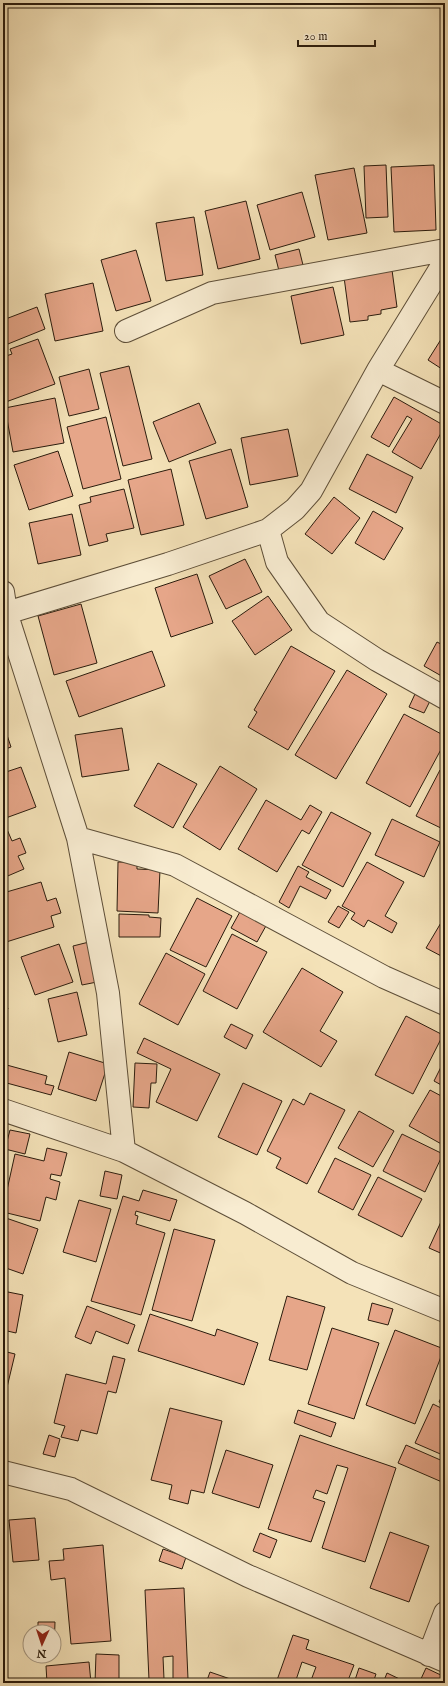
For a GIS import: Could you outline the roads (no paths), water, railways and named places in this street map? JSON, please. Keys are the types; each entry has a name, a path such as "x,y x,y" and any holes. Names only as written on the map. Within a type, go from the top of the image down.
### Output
{"street":[{"path":"126,331 212,293 445,250"},
{"path":"124,1151 108,993 78,838 4,606 168,564 268,530 295,509 311,491 378,370 445,261"},
{"path":"378,370 445,403"},
{"path":"268,530 277,562 319,622 377,660 445,698"},
{"path":"78,838 175,865 384,977 445,1004"},
{"path":"3,1110 124,1151 245,1213 352,1273 445,1312"},
{"path":"3,1472 71,1489 248,1576 437,1658 445,1613"}]}
